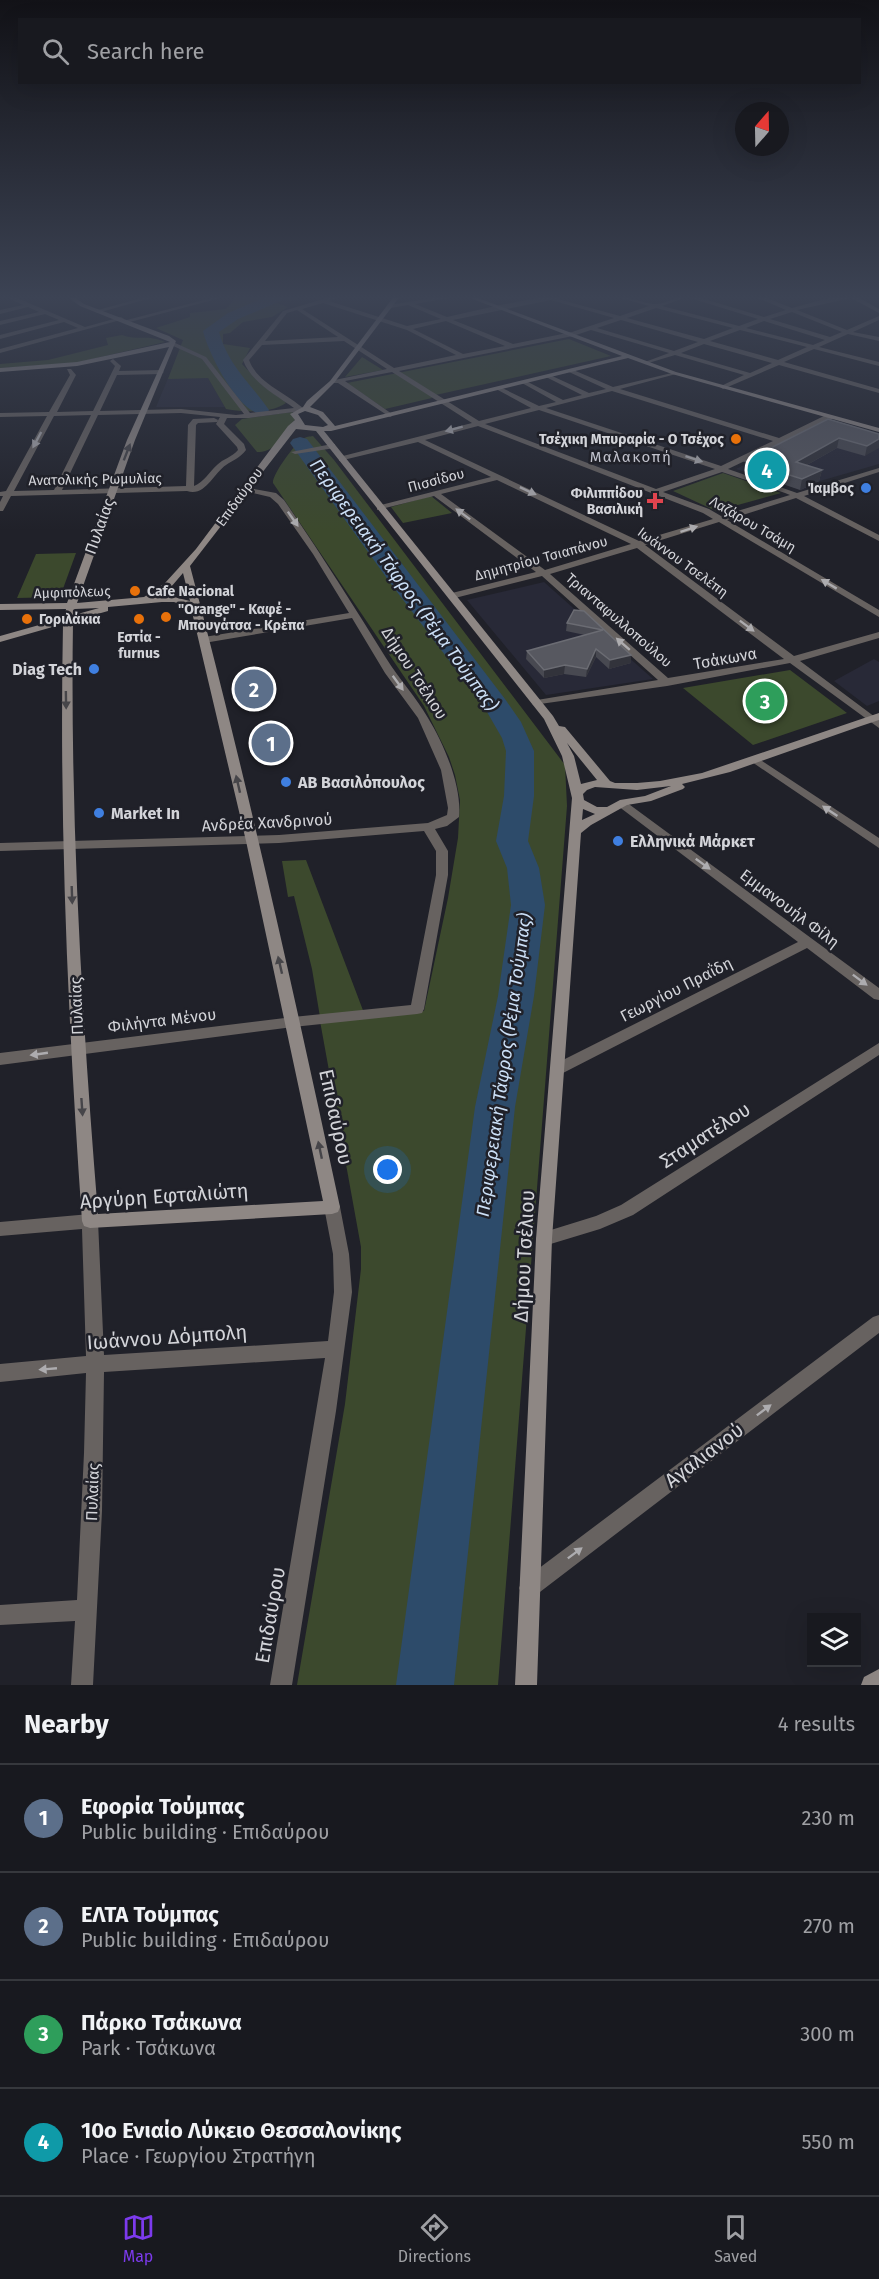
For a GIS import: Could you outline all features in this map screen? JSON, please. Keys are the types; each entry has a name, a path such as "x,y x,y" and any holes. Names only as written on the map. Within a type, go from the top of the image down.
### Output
{"street":[{"path":"0,375 19,374"},
{"path":"0,509 4,494 51,415 72,374"},
{"path":"56,493 115,374"},
{"name":"Πυλαίας","path":"82,1685 96,1364 90,1221 77,1048 65,665 70,606 111,492 160,374"},
{"path":"216,374 249,416"},
{"path":"255,374 265,384 304,408 320,413 331,422 331,429"},
{"path":"341,374 336,382 294,414 302,423 318,429 331,429 559,374"},
{"path":"336,382 375,374"},
{"name":"Λαζάρου Τσάμη","path":"398,374 476,423 684,502 720,519 879,614"},
{"path":"577,374 612,389 780,441"},
{"path":"342,459 668,374"},
{"path":"679,374 879,432"},
{"path":"745,374 750,375"},
{"path":"723,387 753,374"},
{"path":"816,374 879,391"},
{"path":"548,376 588,395"},
{"path":"336,382 390,415"},
{"path":"524,382 562,402"},
{"path":"498,388 539,408 799,495 879,538"},
{"path":"222,418 220,424 241,446 240,453 221,465 206,483 190,490 192,425 196,421 304,408"},
{"path":"0,415 185,411 222,418"},
{"path":"655,492 722,469 832,418"},
{"name":"Επιδαύρου","path":"146,600 164,589 186,566 247,489 291,428 302,423"},
{"name":"Δήμου Τσέλιου","path":"318,429 549,718 610,785 623,793 620,805"},
{"name":"Ιωάννου Τσελέπη","path":"418,439 638,544 876,720"},
{"path":"296,452 332,446"},
{"name":"Δημητρίου Τσιαπάνου","path":"451,596 544,574 878,471"},
{"name":"Πισσίδου","path":"380,508 498,477"},
{"name":"Δήμου Τσέλιου","path":"247,489 273,495 281,502 317,554 390,673 423,718 444,763 454,813 449,820 428,827"},
{"name":"Ανατολικής Ρωμυλίας","path":"4,494 190,490"},
{"name":"Τριανταφυλλοπούλου","path":"436,494 544,574 667,683"},
{"name":"Επιδαύρου","path":"186,566 252,841 332,1207 344,1280 336,1349 281,1685"},
{"name":"Αμφιπόλεως","path":"0,607 123,604 146,600 177,600 197,608"},
{"path":"0,639 123,604"},
{"path":"204,640 354,615"},
{"name":"Τσάκωνα","path":"537,703 667,683 793,660 879,635"},
{"name":"Δήμου Τσέλιου","path":"526,1685 544,1239 578,797 568,756 549,718"},
{"path":"687,781 678,788 603,811 590,809 578,797 579,790 587,785 646,786 687,781 876,720"},
{"path":"756,760 879,844"},
{"path":"576,831 620,805"},
{"name":"Εμμανουήλ Φίλη","path":"620,805 879,995"},
{"name":"Ανδρέα Χανδρινού","path":"0,848 252,841 428,827"},
{"name":"Φιλήντα Μένου","path":"0,1059 292,1022 417,1009 442,875 442,851 428,827"},
{"name":"Γεωργίου Πραΐδη","path":"558,1068 809,942"},
{"name":"Σταματέλου","path":"544,1239 600,1222 627,1210 879,1048"},
{"name":"Αργύρη Εφταλιώτη","path":"0,1229 90,1221 332,1207"},
{"name":"Αγαλιανού","path":"529,1588 879,1323"},
{"name":"Ιωάννου Δόμπολη","path":"0,1373 96,1364 336,1349"},
{"path":"0,1615 86,1610"},
{"path":"872,1685 879,1680"}],"shaded area":[{"path":"170,374 205,374 225,407 156,407"},
{"path":"825,425 879,441 879,464 820,481 802,490 736,469"},
{"path":"544,582 653,679 546,695 467,600"},
{"path":"874,659 879,662 879,701 867,706 834,681"}],"green space":[{"path":"170,374 251,374 286,403 265,411 226,409 208,378 168,379"},
{"path":"348,374 363,374 345,377"},
{"path":"394,374 532,374 431,396 432,398 385,409 347,383"},
{"path":"292,412 297,417 285,434 275,445 263,452 257,452 235,425 242,419"},
{"path":"313,436 334,460 565,765 567,806 498,1685 297,1685 345,1404 361,1269 361,1247 320,1021 424,1011 448,898 458,838 460,800 449,757 424,706 273,483 280,467 295,446 304,438"},
{"path":"723,473 781,493 716,511 673,491"},
{"path":"431,496 452,513 403,523 391,507"},
{"path":"76,553 60,597 17,598 36,554"},
{"path":"790,670 847,713 753,745 683,688"},
{"path":"306,860 364,1013 320,1017 312,969 294,896 288,897 282,861"}],"building":[{"path":"828,419 879,434 879,439 867,446 839,438 796,462 822,470 802,479 745,461"},
{"path":"574,610 584,611 631,655 610,660 596,649 587,669 565,665 544,670 527,651 603,630 567,623"}],"waterway":[{"name":"Περιφερειακή Τάφρος (Ρέμα Τούμπας)","path":"230,374 260,410"},
{"name":"Περιφερειακή Τάφρος (Ρέμα Τούμπας)","path":"300,443 399,579 496,704 516,738 520,751 519,796 512,841 523,868 528,905 516,996 495,1107 425,1685"}],"place":[{"name":"Τσέχικη Μπυραρία - Ο Τσέχος","path":"736,439"},
{"name":"10ο Ενιαίο Λύκειο Θεσσαλονίκης","path":"767,470"},
{"name":"Ίαμβος","path":"866,488"},
{"name":"Φιλιππίδου Βασιλική","path":"655,501"},
{"name":"Cafe Nacional","path":"135,591"},
{"name":"\"Orange\" - Καφέ - Μπουγάτσα - Κρέπα","path":"166,617"},
{"name":"Γοριλάκια","path":"27,619"},
{"name":"Εστία - furnus","path":"139,619"},
{"name":"Diag Tech","path":"94,669"},
{"name":"ΕΛΤΑ Τούμπας","path":"254,689"},
{"name":"Πάρκο Τσάκωνα","path":"765,701"},
{"name":"Εφορία Τούμπας","path":"271,743"},
{"name":"ΑΒ Βασιλόπουλος","path":"286,782"},
{"name":"Market In","path":"99,813"},
{"name":"Ελληνικά Μάρκετ","path":"618,841"}],"district":[{"name":"Μαλακοπή","path":"631,457"}]}
